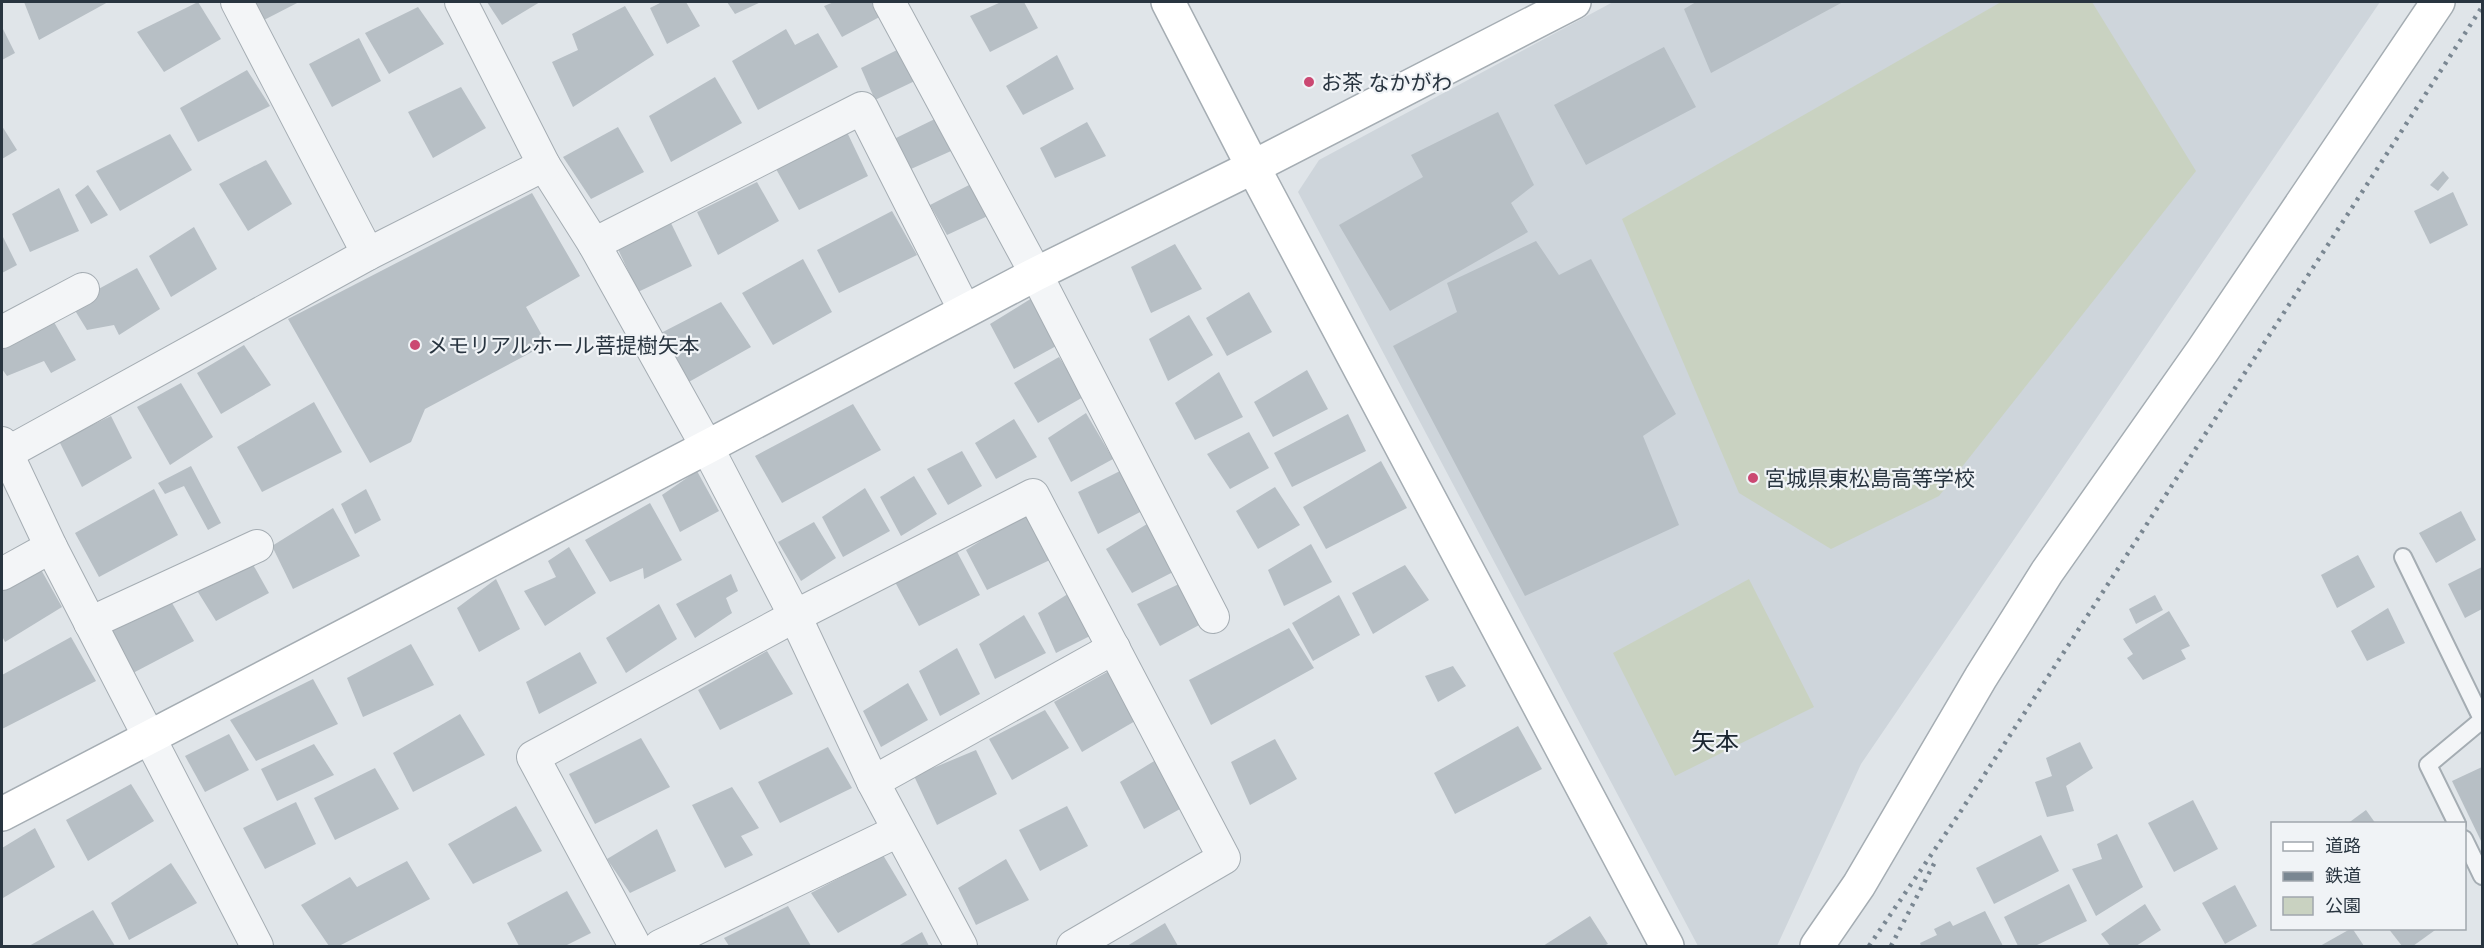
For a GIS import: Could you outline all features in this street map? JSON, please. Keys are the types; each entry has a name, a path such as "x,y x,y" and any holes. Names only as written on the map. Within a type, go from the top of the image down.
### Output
{"street":[{"path":"237,2 368,254"},
{"path":"462,2 544,165 594,244 707,447 795,616 873,782 961,946"},
{"path":"889,2 1036,274 1213,617"},
{"path":"1168,2 1253,167 1667,946"},
{"path":"2,814 1036,274 1253,167 1531,11 1574,2"},
{"path":"1817,946 1859,885 1981,676 2047,572 2202,350 2438,2"},
{"path":"594,244 862,108 965,311"},
{"path":"248,944 149,737 51,547 4,448 368,254 544,165"},
{"path":"2,332 83,290"},
{"path":"635,946 533,757 795,616 1033,495 1224,858 1074,946"},
{"path":"90,623 257,546"},
{"path":"2,574 51,547"},
{"path":"873,782 1114,648"},
{"path":"660,946 898,831"}],"lane":[{"path":"2403,557 2482,720 2428,765 2456,822"},
{"path":"2466,843 2482,876"}],"shaded area":[{"name":"宮城県東松島高等学校","path":"1613,2 2380,2 1861,764 1777,946 1698,946 1298,192 1319,160"}],"green space":[{"path":"2001,2 2092,2 2196,171 1939,496 1831,549 1739,493 1622,219"},
{"path":"1749,579 1814,707 1675,776 1613,653"}],"building":[{"path":"24,2 108,2 39,40"},
{"path":"198,2 221,39 164,72 137,32"},
{"path":"253,2 299,2 264,20"},
{"path":"487,2 540,2 502,25"},
{"path":"662,2 686,2 700,26 667,44 650,8"},
{"path":"727,2 761,2 735,14"},
{"path":"834,2 880,2 887,13 842,37 824,6"},
{"path":"1001,2 1024,2 1038,28 990,52 970,16"},
{"path":"1696,2 1843,2 1711,73 1684,9"},
{"path":"625,6 654,55 573,107 552,62 578,50 572,34"},
{"path":"418,7 444,44 389,74 365,33"},
{"path":"2,27 15,53 2,60"},
{"path":"786,29 795,45 818,33 838,67 758,110 732,61"},
{"path":"359,38 381,81 332,107 309,64"},
{"path":"903,47 919,79 875,100 861,68"},
{"path":"1664,47 1696,107 1586,165 1554,105"},
{"path":"1057,55 1074,89 1023,115 1006,86"},
{"path":"247,70 270,106 198,142 180,108"},
{"path":"715,77 742,123 671,162 649,116"},
{"path":"461,87 486,128 433,158 408,112"},
{"path":"1498,112 1534,185 1511,203 1528,232 1390,311 1339,225 1423,177 1411,155"},
{"path":"943,115 960,147 911,169 894,139"},
{"path":"1087,122 1106,156 1055,178 1040,148"},
{"path":"2,126 17,150 2,159"},
{"path":"618,127 644,172 591,199 563,157"},
{"path":"846,130 868,176 799,210 776,169"},
{"path":"170,134 192,170 120,211 96,171"},
{"path":"266,160 292,204 248,231 219,184"},
{"path":"2443,171 2449,178 2438,191 2430,185"},
{"path":"757,182 779,221 718,255 697,212"},
{"path":"973,183 992,214 947,235 930,205"},
{"path":"88,185 108,215 91,224 75,195"},
{"path":"59,188 79,231 30,252 12,214"},
{"path":"2453,192 2468,225 2430,244 2414,211"},
{"path":"532,193 580,276 526,307 547,344 425,409 411,442 370,463 288,319"},
{"path":"892,211 917,255 839,293 817,250"},
{"path":"669,219 692,266 638,292 617,247"},
{"path":"194,227 217,269 171,297 149,256"},
{"path":"2,235 17,265 2,273"},
{"path":"1536,241 1559,275 1591,259 1676,414 1643,436 1679,525 1525,596 1393,346 1457,312 1447,283"},
{"path":"1175,244 1202,289 1151,313 1131,267"},
{"path":"803,259 832,312 773,345 742,293"},
{"path":"137,268 160,309 119,335 114,325 87,330 71,304"},
{"path":"1249,292 1272,332 1227,356 1206,318"},
{"path":"1032,298 1058,345 1014,369 990,324"},
{"path":"721,302 751,347 687,383 661,333"},
{"path":"1189,315 1213,355 1168,381 1149,339"},
{"path":"51,317 76,360 51,373 44,361 7,376 2,369 2,347"},
{"path":"244,345 271,385 221,414 197,373"},
{"path":"1059,357 1085,396 1038,423 1014,383"},
{"path":"1307,370 1328,409 1273,437 1254,402"},
{"path":"1219,372 1243,417 1195,440 1175,403"},
{"path":"181,383 213,437 170,465 137,407"},
{"path":"314,402 342,452 262,492 237,447"},
{"path":"853,404 881,450 782,503 755,456"},
{"path":"1086,413 1113,459 1071,482 1048,438"},
{"path":"1348,414 1366,451 1292,487 1274,453"},
{"path":"111,416 132,458 82,487 59,441"},
{"path":"1014,419 1037,457 996,479 975,443"},
{"path":"1249,432 1269,468 1230,489 1207,454"},
{"path":"962,451 982,486 948,505 927,469"},
{"path":"1381,461 1407,508 1326,549 1303,507"},
{"path":"191,466 221,523 208,530 184,486 165,494 158,483"},
{"path":"1122,470 1144,510 1098,534 1078,492"},
{"path":"697,471 719,511 680,532 662,495"},
{"path":"914,476 937,514 901,536 880,497"},
{"path":"1275,487 1300,525 1258,549 1236,511"},
{"path":"865,488 890,531 843,557 822,517"},
{"path":"154,489 178,535 99,577 75,533"},
{"path":"366,489 381,520 355,534 341,504"},
{"path":"650,503 682,560 644,579 643,568 610,582 585,540"},
{"path":"333,508 360,556 293,589 272,546"},
{"path":"1030,510 1054,558 987,590 966,550"},
{"path":"2461,511 2476,540 2436,563 2419,533"},
{"path":"814,522 836,558 801,581 778,542"},
{"path":"1147,524 1177,570 1132,593 1106,549"},
{"path":"1311,544 1332,582 1284,606 1268,570"},
{"path":"569,547 596,593 545,626 524,591 556,577 548,561"},
{"path":"955,548 980,595 919,626 895,582"},
{"path":"2358,555 2375,587 2337,608 2321,575"},
{"path":"251,561 269,593 216,621 196,589"},
{"path":"1405,565 1429,600 1373,634 1352,593"},
{"path":"39,566 62,607 5,642 2,636 2,587"},
{"path":"2482,567 2482,609 2465,618 2448,584"},
{"path":"731,574 738,591 726,598 732,613 695,638 676,604"},
{"path":"496,579 520,629 479,652 457,608"},
{"path":"1179,584 1201,624 1160,646 1137,604"},
{"path":"1074,590 1098,632 1056,653 1038,613"},
{"path":"1339,595 1360,635 1313,661 1292,623"},
{"path":"2155,595 2163,610 2136,624 2129,609"},
{"path":"168,596 194,641 133,673 108,627"},
{"path":"659,604 677,639 626,673 606,638"},
{"path":"2388,608 2405,643 2367,661 2351,631"},
{"path":"2169,611 2190,646 2181,650 2186,659 2143,680 2127,658 2133,654 2123,639"},
{"path":"1024,615 1046,653 995,679 979,644"},
{"path":"1289,628 1314,668 1211,725 1189,680"},
{"path":"71,637 96,681 2,729 2,675"},
{"path":"411,644 434,685 363,717 347,678"},
{"path":"957,648 980,694 940,716 919,671"},
{"path":"767,651 793,694 720,730 698,690"},
{"path":"580,652 597,683 539,714 526,682"},
{"path":"1453,666 1466,686 1438,702 1425,676"},
{"path":"1116,667 1142,717 1082,752 1054,702"},
{"path":"313,679 338,724 256,761 230,720"},
{"path":"908,683 928,720 881,747 863,711"},
{"path":"1045,710 1069,748 1012,780 989,739"},
{"path":"460,714 485,755 413,792 393,753"},
{"path":"1518,726 1542,769 1455,814 1434,773"},
{"path":"229,734 249,770 205,792 185,756"},
{"path":"641,738 670,787 595,824 569,774"},
{"path":"1275,739 1297,779 1250,805 1231,762"},
{"path":"2080,742 2093,768 2066,786 2074,811 2047,817 2035,782 2052,776 2046,758"},
{"path":"314,744 334,775 277,801 261,769"},
{"path":"828,747 852,788 780,823 758,782"},
{"path":"976,750 997,794 937,825 914,776"},
{"path":"1164,755 1189,804 1144,829 1120,782"},
{"path":"2482,767 2482,843 2452,781"},
{"path":"375,768 399,809 335,840 314,798"},
{"path":"131,784 154,821 88,861 66,820"},
{"path":"732,787 759,828 741,836 753,855 725,868 692,805"},
{"path":"2193,800 2218,849 2174,872 2148,823"},
{"path":"296,802 316,844 265,869 243,828"},
{"path":"516,806 542,851 473,884 448,844"},
{"path":"1067,806 1088,846 1040,871 1019,830"},
{"path":"2366,810 2375,822 2350,822"},
{"path":"35,828 55,867 3,898 2,848"},
{"path":"657,829 676,871 630,893 607,859"},
{"path":"2117,834 2143,887 2096,916 2072,869 2102,859 2097,844"},
{"path":"2041,835 2059,871 1994,904 1976,868"},
{"path":"883,855 907,895 838,933 811,893"},
{"path":"1006,859 1029,900 976,925 958,888"},
{"path":"407,861 430,899 339,946 329,946 301,905 350,877 357,887"},
{"path":"171,863 197,903 129,940 111,903"},
{"path":"2069,884 2087,921 2035,946 2018,946 2004,917"},
{"path":"2235,885 2257,926 2225,944 2202,903"},
{"path":"567,891 591,933 565,946 519,946 507,923"},
{"path":"2145,904 2161,930 2136,946 2110,946 2101,934"},
{"path":"788,906 811,946 729,946 724,938"},
{"path":"93,910 115,946 29,946"},
{"path":"1985,911 2003,946 1921,946 1920,943 1937,935 1934,929 1950,921 1953,926"},
{"path":"1590,916 1608,944 1603,946 1543,946"},
{"path":"1165,923 1178,946 1127,946"},
{"path":"2348,930 2353,930 2364,946 2320,946"},
{"path":"2390,930 2435,930 2413,946 2402,946"},
{"path":"922,932 929,946 898,946"}],"railway":[{"path":"1869,946 1959,814 2482,7"},
{"path":"1891,946 1936,860"}],"place":[{"name":"お茶 なかがわ","path":"1309,82"},
{"name":"メモリアルホール菩提樹矢本","path":"415,345"},
{"name":"宮城県東松島高等学校","path":"1753,478"}],"district":[{"name":"矢本","path":"1715,741"}]}
